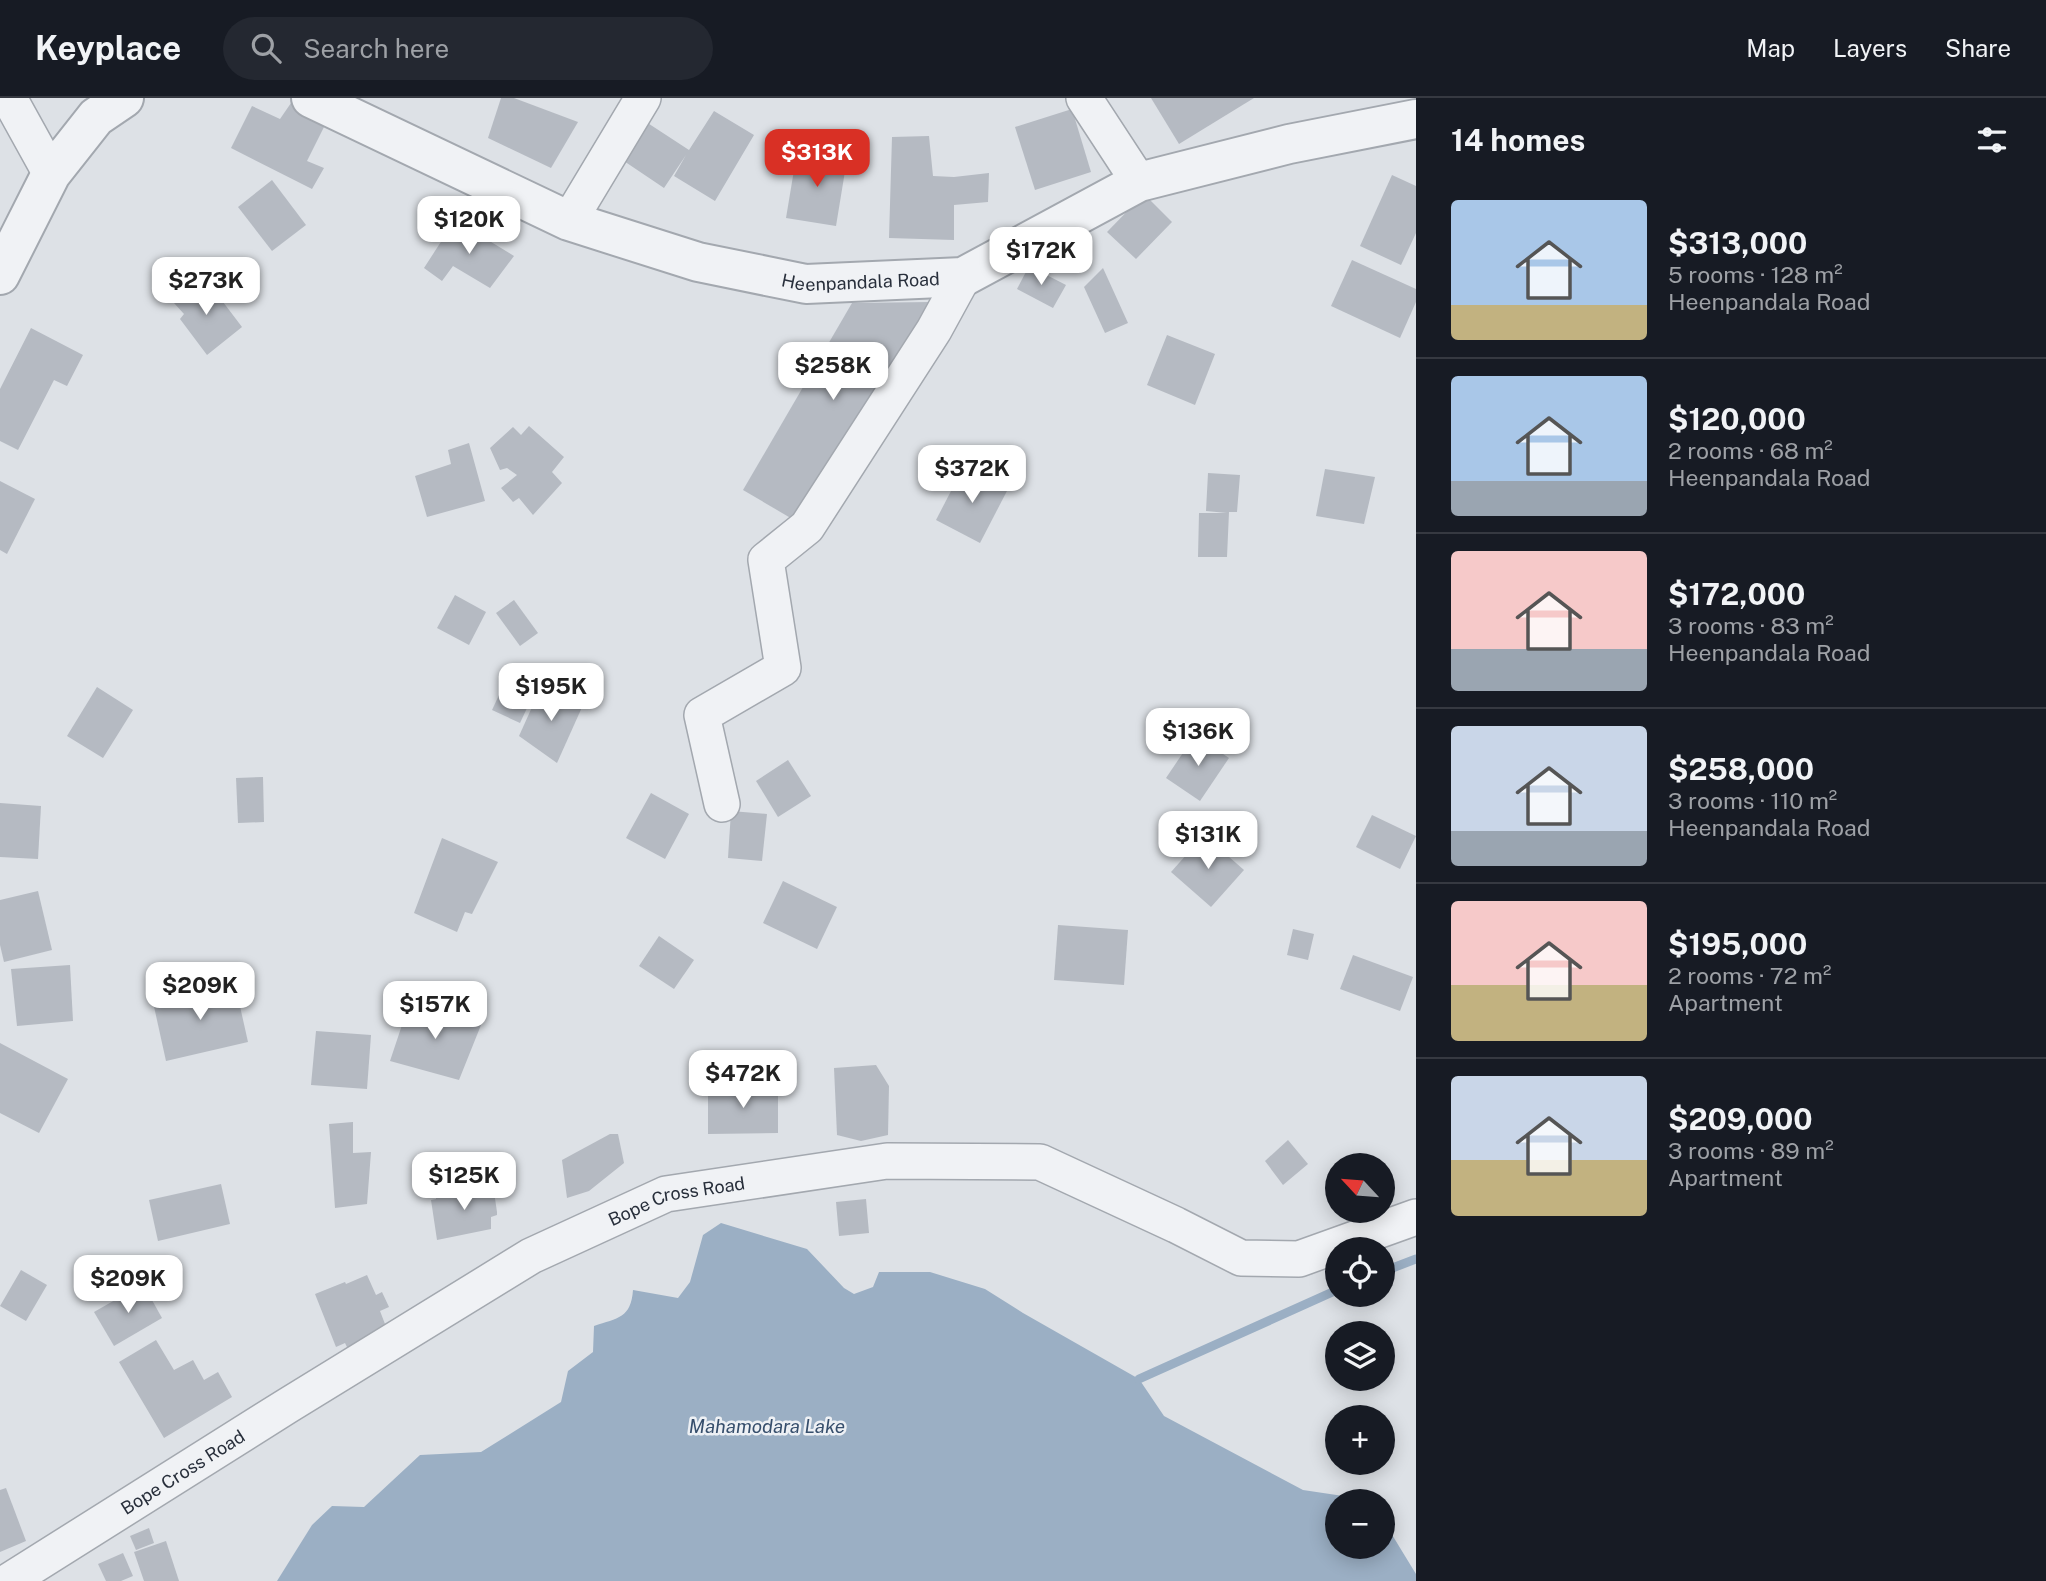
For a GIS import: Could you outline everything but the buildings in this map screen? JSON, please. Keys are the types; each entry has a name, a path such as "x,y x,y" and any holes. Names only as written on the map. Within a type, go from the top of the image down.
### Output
{"street":[{"path":"9,98 51,174"},
{"path":"0,275 51,174 96,117 124,98"},
{"name":"Heenpandala Road","path":"311,98 569,221 698,262 806,284 963,277 1139,182 1289,144 1416,119"},
{"path":"569,221 643,98"},
{"path":"1084,98 1139,182"},
{"path":"722,804 702,715 783,668 766,560 807,527 934,330 963,277"},
{"name":"Bope Cross Road","path":"9,1581 531,1256 666,1195 887,1161 1040,1162 1241,1258 1298,1259 1416,1217"}],"water":[{"name":"Mahamodara Lake","path":"721,1223 807,1249 844,1288 854,1294 873,1287 879,1272 930,1272 985,1289 1139,1379 1164,1416 1303,1490 1325,1493 1325,1559 1395,1559 1395,1540 1416,1574 1416,1581 277,1581 312,1525 332,1506 364,1507 420,1455 481,1452 561,1402 568,1371 593,1352 594,1326 622,1316 632,1299 633,1290 678,1298 690,1282 703,1235"}],"waterway":[{"path":"1395,1267 1416,1259"},
{"path":"1139,1379 1325,1295"}]}
